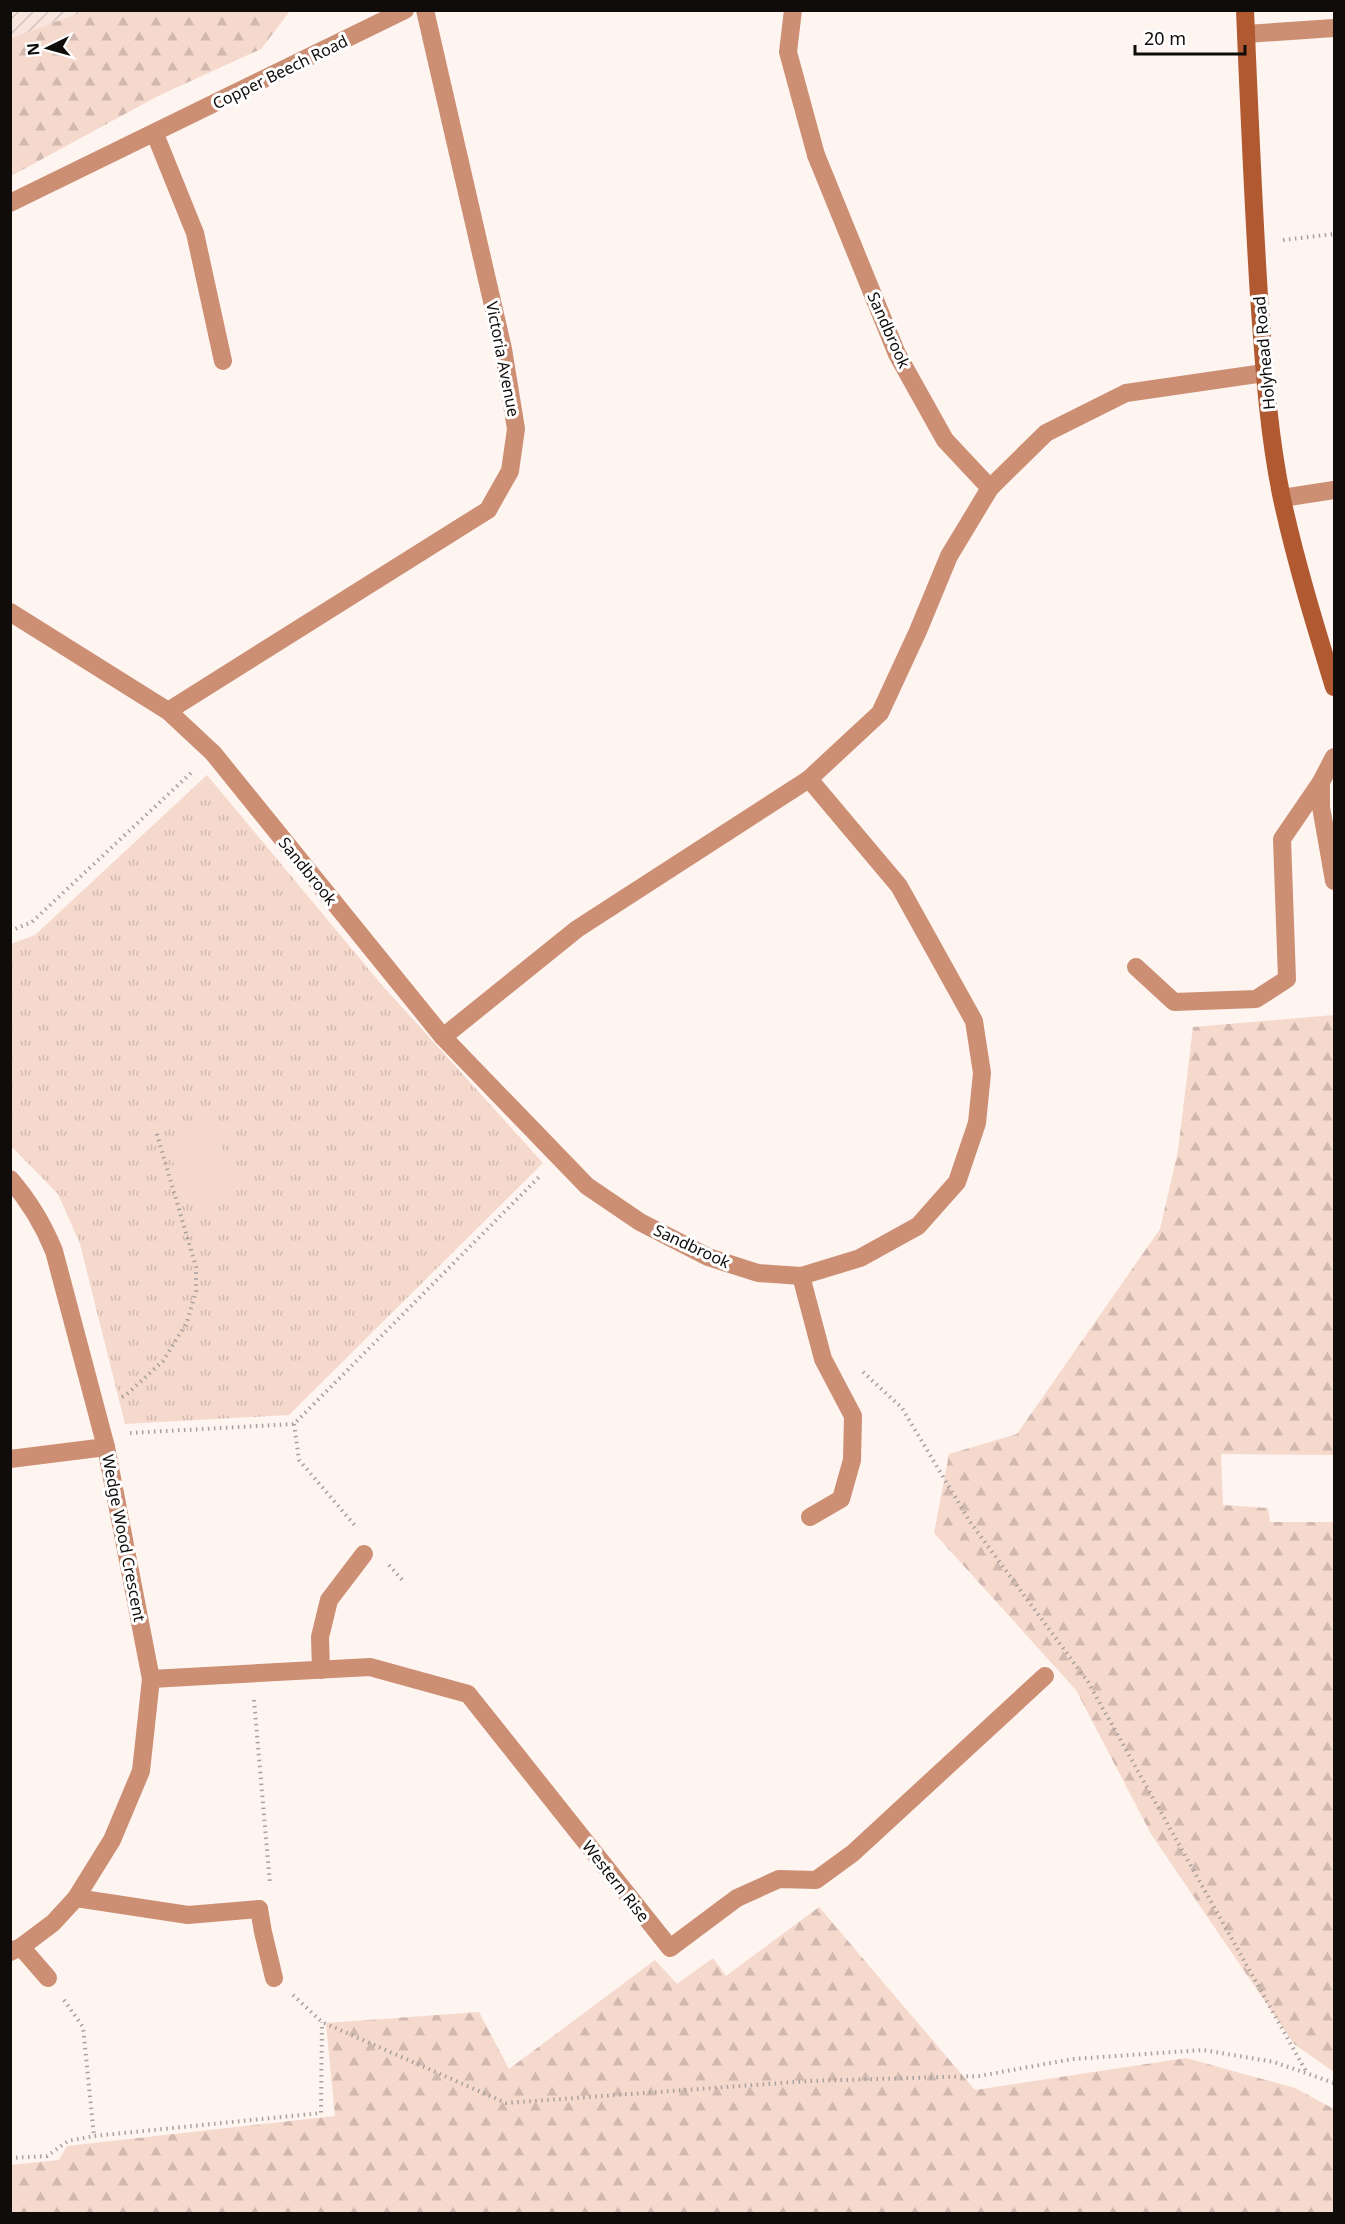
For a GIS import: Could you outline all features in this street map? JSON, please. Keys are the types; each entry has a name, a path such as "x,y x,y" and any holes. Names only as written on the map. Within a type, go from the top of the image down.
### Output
{"main road":[{"name":"Holyhead Road","path":"1245,10 1264,373 1282,498 1308,601 1335,687"}],"street":[{"name":"Copper Beech Road","path":"10,203 405,10"},
{"name":"Victoria Avenue","path":"168,711 488,510 510,471 516,429 503,349 424,10"},
{"name":"Sandbrook","path":"793,10 788,52 816,155 897,354 945,440 990,488"},
{"path":"1246,34 1335,28"},
{"path":"154,134 195,233 224,361"},
{"path":"443,1037 577,929 809,779 880,713 949,556 990,488 1046,433 1126,393 1264,373"},
{"path":"1282,498 1335,490"},
{"path":"10,612 168,711"},
{"name":"Sandbrook","path":"168,711 213,753 443,1037 587,1186 640,1222 708,1257 758,1273 801,1276 860,1258 918,1226 957,1182 977,1123 982,1073 974,1021 899,886 809,779"},
{"path":"1136,967 1174,1002 1256,999 1287,979 1282,839 1321,782 1335,757"},
{"path":"1321,782 1321,807 1335,881"},
{"name":"Wedge Wood Crescent","path":"10,1179 26,1197 43,1225 54,1251 105,1441 151,1678 141,1771 112,1840 76,1898 53,1923 16,1950"},
{"path":"801,1276 823,1359 854,1416 852,1460 841,1499 810,1517"},
{"path":"10,1459 105,1441"},
{"path":"321,1670 320,1636 329,1600 373,1555"},
{"name":"Western Rise","path":"151,1678 370,1667 468,1694 670,1948 738,1898 779,1879 816,1880 853,1853 1045,1676"},
{"path":"76,1898 188,1915 260,1909 274,1978"},
{"path":"16,1950 48,1978"}],"path":[{"path":"1256,243 1335,234"},
{"path":"10,931 32,922 213,753"},
{"path":"117,1398 126,1395 163,1361 187,1322 196,1291 196,1267 156,1131"},
{"path":"105,1441 294,1424 558,1157"},
{"path":"862,1371 903,1408 970,1522 1088,1682 1307,2073"},
{"path":"294,1424 299,1460 359,1530"},
{"path":"373,1555 405,1583"},
{"path":"253,1694 270,1893 260,1909"},
{"path":"48,1978 83,2027 94,2136"},
{"path":"274,1978 322,2022 506,2103 809,2081 979,2076 1073,2059 1203,2050 1274,2062 1335,2083"},
{"path":"10,2158 48,2156 68,2141 94,2136 321,2113 322,2022"}],"shaded area":[{"path":"11,11 88,11 11,38"}],"green space":[{"path":"88,10 290,11 261,49 158,96 11,176 11,38"},
{"path":"207,775 381,984 543,1163 289,1415 125,1424 80,1244 58,1194 11,1146 11,944 35,935"},
{"path":"1334,1015 1334,1455 1221,1454 1223,1505 1268,1508 1270,1522 1334,1522 1334,2072 1294,2044 1151,1834 1076,1690 934,1533 949,1454 1017,1434 1160,1229 1178,1151 1193,1027"},
{"path":"214,1126 237,1189 190,1206 166,1144"},
{"path":"819,1907 975,2090 1186,2058 1295,2088 1334,2109 1334,2213 11,2213 11,2165 59,2160 67,2146 335,2116 326,2023 479,2012 509,2069 655,1960 677,1984 713,1958 726,1976"}]}
